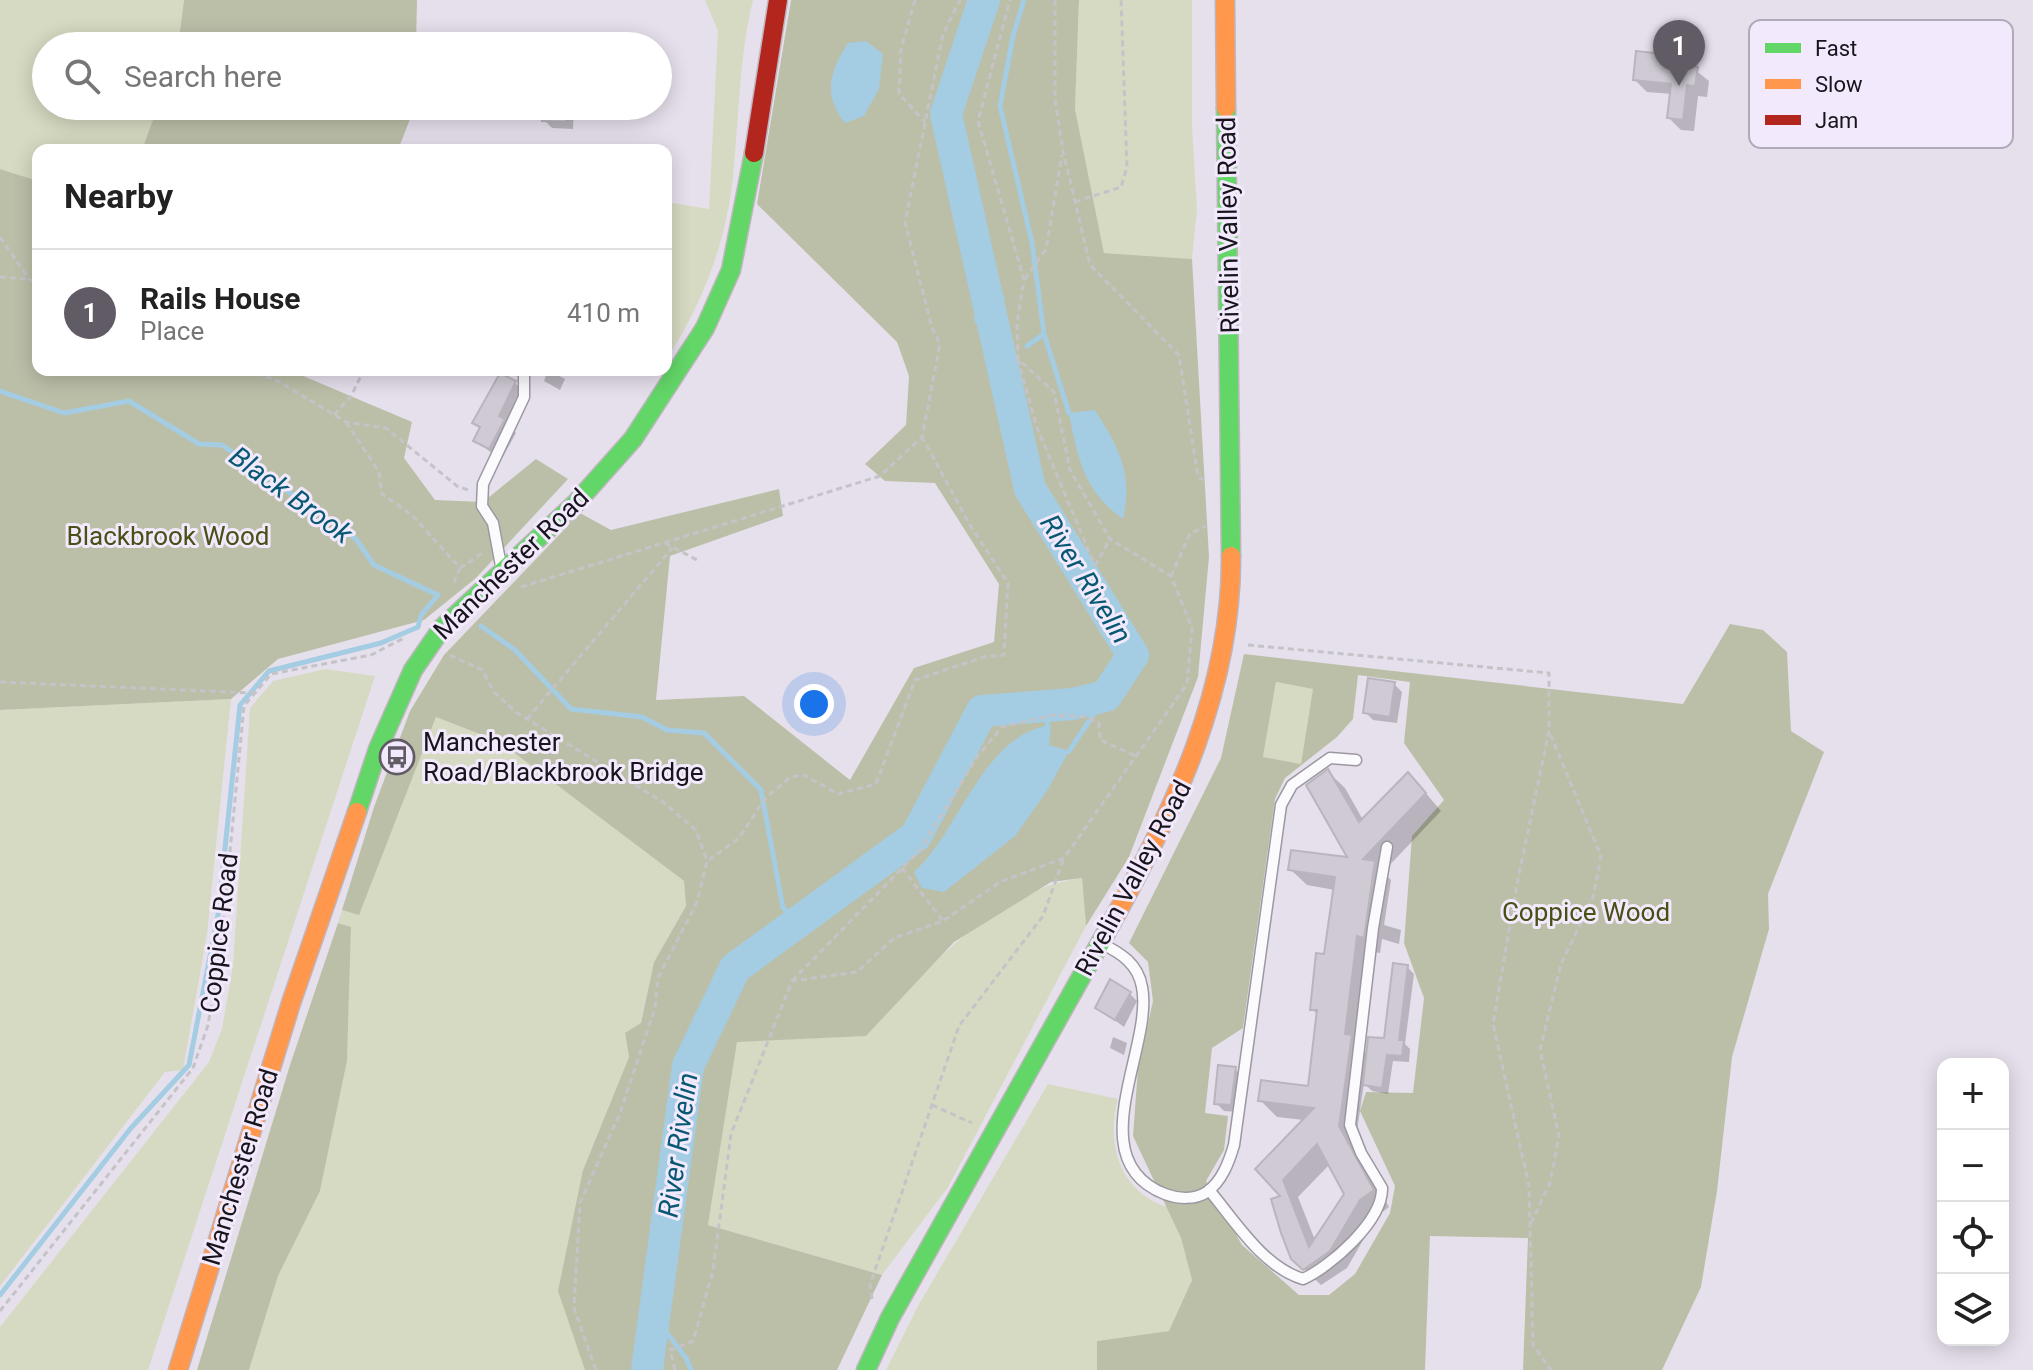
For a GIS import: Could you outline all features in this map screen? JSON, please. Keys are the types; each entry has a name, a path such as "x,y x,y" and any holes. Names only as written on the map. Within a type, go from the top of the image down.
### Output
{"main road":[{"name":"Manchester Road","path":"178,1370 291,1003 378,749 413,670 421,640 500,575 576,503 633,439 705,328 731,270 747,196 778,0"},
{"name":"Rivelin Valley Road","path":"866,1370 878,1340 1151,853 1193,763 1225,644 1231,576 1231,514 1225,0"}],"lane":[{"path":"500,575 493,523 482,506 483,484 524,397 524,376"},
{"path":"1100,943 1128,961 1143,988 1123,1120 1130,1163 1146,1184 1173,1197 1186,1199 1209,1190 1222,1174 1234,1145 1281,805 1292,785 1330,758 1356,760"},
{"path":"1209,1190 1250,1240 1292,1276 1303,1279 1335,1261 1377,1207 1382,1188 1361,1153 1350,1125 1373,928 1387,847"}],"path":[{"path":"915,0 901,49 899,94 925,122"},
{"path":"500,575 509,590 880,476 922,437 940,344 932,328 905,222 943,34 960,0"},
{"path":"1010,0 978,121 1024,280 1017,323 1018,359 1041,439 1095,566 1110,539"},
{"path":"1055,0 1055,99 1063,151 1090,265 1179,355 1198,477 1230,493"},
{"path":"1075,202 1121,187 1127,167 1121,0"},
{"path":"1024,280 1046,249 1063,151"},
{"path":"0,237 32,281"},
{"path":"0,277 29,279"},
{"path":"878,1340 870,1285 959,1026 1043,916 1064,858 1187,684 1192,628 1171,576 1110,539 1070,470 1054,392 1018,359"},
{"path":"264,376 278,381 346,422 386,428 457,486 482,494"},
{"path":"334,415 351,396 361,376"},
{"path":"346,422 379,472 382,494 412,515 460,568 460,575 451,586"},
{"path":"707,861 739,838 764,800 790,777 804,775 838,794 876,784 915,680 984,657 1004,655 1008,583 970,525 922,437"},
{"path":"1171,576 1190,534 1231,514"},
{"path":"665,543 697,560"},
{"path":"460,568 495,545"},
{"path":"527,719 562,682 672,548"},
{"path":"0,682 254,693 271,674 371,655 421,640 482,670 494,692 527,719 663,802 696,830 707,861 697,902 658,978 655,1008 620,1113 580,1203 574,1308 596,1370"},
{"path":"1225,644 1549,673 1549,731 1517,884 1493,1024 1529,1186 1533,1345 1551,1370"},
{"name":"Coppice Road","path":"0,1311 193,1068 208,1025 221,945 244,706 254,693"},
{"path":"675,1370 670,1350 693,1341 713,1271 731,1134 792,981 920,850 977,757 1002,727 1041,716 1087,717 1099,723 1100,740 1136,757"},
{"path":"1530,1226 1550,1183 1559,1136 1540,1050 1561,964 1593,898 1601,856 1549,731"},
{"path":"792,981 857,972 894,938 943,921 1000,882 1064,858"},
{"path":"902,868 943,921"},
{"path":"931,1105 994,1133"}],"green space":[{"path":"0,0 184,0 180,32 32,32 32,120 153,120 144,144 32,144 32,179 0,169"},
{"path":"184,0 417,0 416,32 180,32"},
{"path":"705,0 753,0 745,44 733,177 725,226 701,295 672,350 672,203 709,209 718,31"},
{"path":"791,0 1079,0 1075,109 1104,253 1192,259 1209,557 1198,677 1129,857 1086,926 1082,878 1051,882 954,942 866,1036 737,1042 708,1225 882,1275 837,1370 585,1370 558,1291 583,1170 629,1057 625,1033 641,1023 654,962 686,906 684,881 500,742 436,717 359,915 342,910 374,807 410,711 444,655 580,513 611,530 779,489 783,516 670,556 656,700 744,696 850,780 914,668 994,642 999,584 935,483 885,481 865,464 906,425 909,376 897,342 757,204"},
{"path":"1079,0 1192,0 1192,126 1197,210 1192,259 1104,253 1075,109"},
{"path":"153,120 410,120 400,144 144,144"},
{"name":"Blackbrook Wood","path":"0,169 32,179 32,376 303,376 412,422 404,458 435,500 483,502 536,459 568,479 476,578 424,620 278,659 231,699 0,710"},
{"name":"Coppice Wood","path":"1730,624 1763,630 1787,652 1791,731 1824,752 1768,894 1769,929 1732,1057 1717,1191 1701,1287 1662,1370 1523,1370 1528,1238 1430,1236 1425,1370 1097,1370 1097,1341 1169,1331 1192,1280 1181,1238 1133,1136 1138,1068 1153,1001 1148,962 1129,943 1221,758 1244,654 1683,704","holes":["1358,675 1410,682 1404,743 1444,800 1412,836 1404,943 1424,998 1413,1093 1366,1092 1360,1111 1395,1186 1390,1213 1355,1274 1329,1295 1299,1295 1242,1245 1206,1181 1224,1150 1228,1116 1205,1113 1212,1048 1243,1028 1275,799 1285,778 1337,737 1353,719","1276,682 1313,689 1301,764 1263,757"]},
{"path":"325,669 375,676 148,1370 0,1370 0,1327 209,1062 222,1029 233,965 250,708 273,681"},
{"path":"1276,682 1314,689 1301,764 1263,757"},
{"path":"231,699 207,934 183,1070 165,1072 0,1286 0,710"},
{"path":"436,717 500,742 684,881 686,906 654,962 641,1023 625,1034 629,1057 583,1170 585,1370 249,1370 278,1276 320,1191 347,1061 351,927 338,923 342,910 359,914"},
{"path":"1082,878 1086,926 948,1187 882,1275 708,1225 737,1041 866,1036 936,961 989,916 1049,886"},
{"path":"338,923 351,927 347,1061 320,1191 278,1276 249,1370 197,1370 290,1065"},
{"path":"1048,1084 1118,1099 1114,1133 1120,1164 1137,1190 1167,1207 1181,1238 1192,1279 1170,1331 1098,1341 1097,1370 886,1370 918,1306"}],"water":[{"path":"866,41 883,54 879,89 864,116 845,123 833,102 833,73 848,43"},
{"path":"995,276 1005,299 993,325 975,323 972,284"},
{"path":"1095,410 1122,462 1126,488 1123,519 1099,497 1079,459 1069,413"},
{"path":"1051,725 1049,745 1069,751 1047,791 1015,836 944,892 922,888 914,872 945,833 990,765 1007,746 1027,732"}],"building":[{"path":"1636,51 1681,56 1680,65 1698,67 1695,86 1687,85 1683,120 1667,118 1671,84 1633,80"},
{"path":"498,376 516,381 499,416 505,419 489,449 473,441 480,427 472,423"},
{"path":"1368,678 1395,682 1390,717 1363,713"},
{"path":"1328,769 1359,822 1408,772 1426,793 1363,859 1375,861 1364,938 1357,936 1345,1034 1352,1035 1339,1126 1374,1190 1360,1200 1330,1251 1303,1270 1291,1259 1281,1233 1271,1199 1280,1196 1255,1169 1314,1108 1258,1101 1261,1080 1308,1086 1317,1010 1310,1010 1316,953 1324,954 1335,877 1288,870 1291,850 1347,857 1306,785","holes":["1317,1144 1344,1194 1309,1247 1283,1180"]},
{"path":"1393,963 1408,965 1399,1040 1404,1040 1402,1056 1387,1055 1382,1088 1363,1085 1368,1037 1384,1038"},
{"path":"1110,979 1131,992 1115,1020 1095,1008"},
{"path":"1218,1065 1236,1067 1231,1105 1214,1104"}],"waterway":[{"name":"River Rivelin","path":"647,1370 688,1066 735,968 916,836 982,711 1072,704 1106,696 1133,655 1030,489 946,114 984,0"},
{"path":"1024,0 1013,36 1000,106 1032,243 1044,334 1027,346"},
{"path":"1044,334 1069,413"},
{"path":"0,391 64,413 129,401 199,444 222,445 356,539 374,565 438,595 421,615 418,627 381,643 269,671 240,705 218,915 189,1065 131,1128 0,1295"},
{"name":"Black Brook","path":"481,626 515,650 571,709 642,717 667,730 704,733 761,790 783,908 799,920"},
{"path":"1069,751 1106,696"},
{"path":"1047,725 1049,703"},
{"path":"654,1316 686,1358 691,1370"}],"traffic: fast":[{"path":"1226,108 1231,556"},
{"path":"357,812 378,749 413,670 442,628 576,503 633,439 705,328 731,270 754,153"},
{"path":"866,1370 890,1318 1112,922"}],"traffic: slow":[{"path":"1225,0 1226,108"},
{"path":"1112,922 1157,835 1196,746 1222,653 1229,605 1231,556"},
{"path":"178,1370 291,1003 357,812"}],"traffic: jam":[{"path":"754,153 778,0"}],"place":[{"name":"Rails House","path":"1679,86"},
{"name":"Manchester Road/Blackbrook Bridge","path":"397,757"}]}
